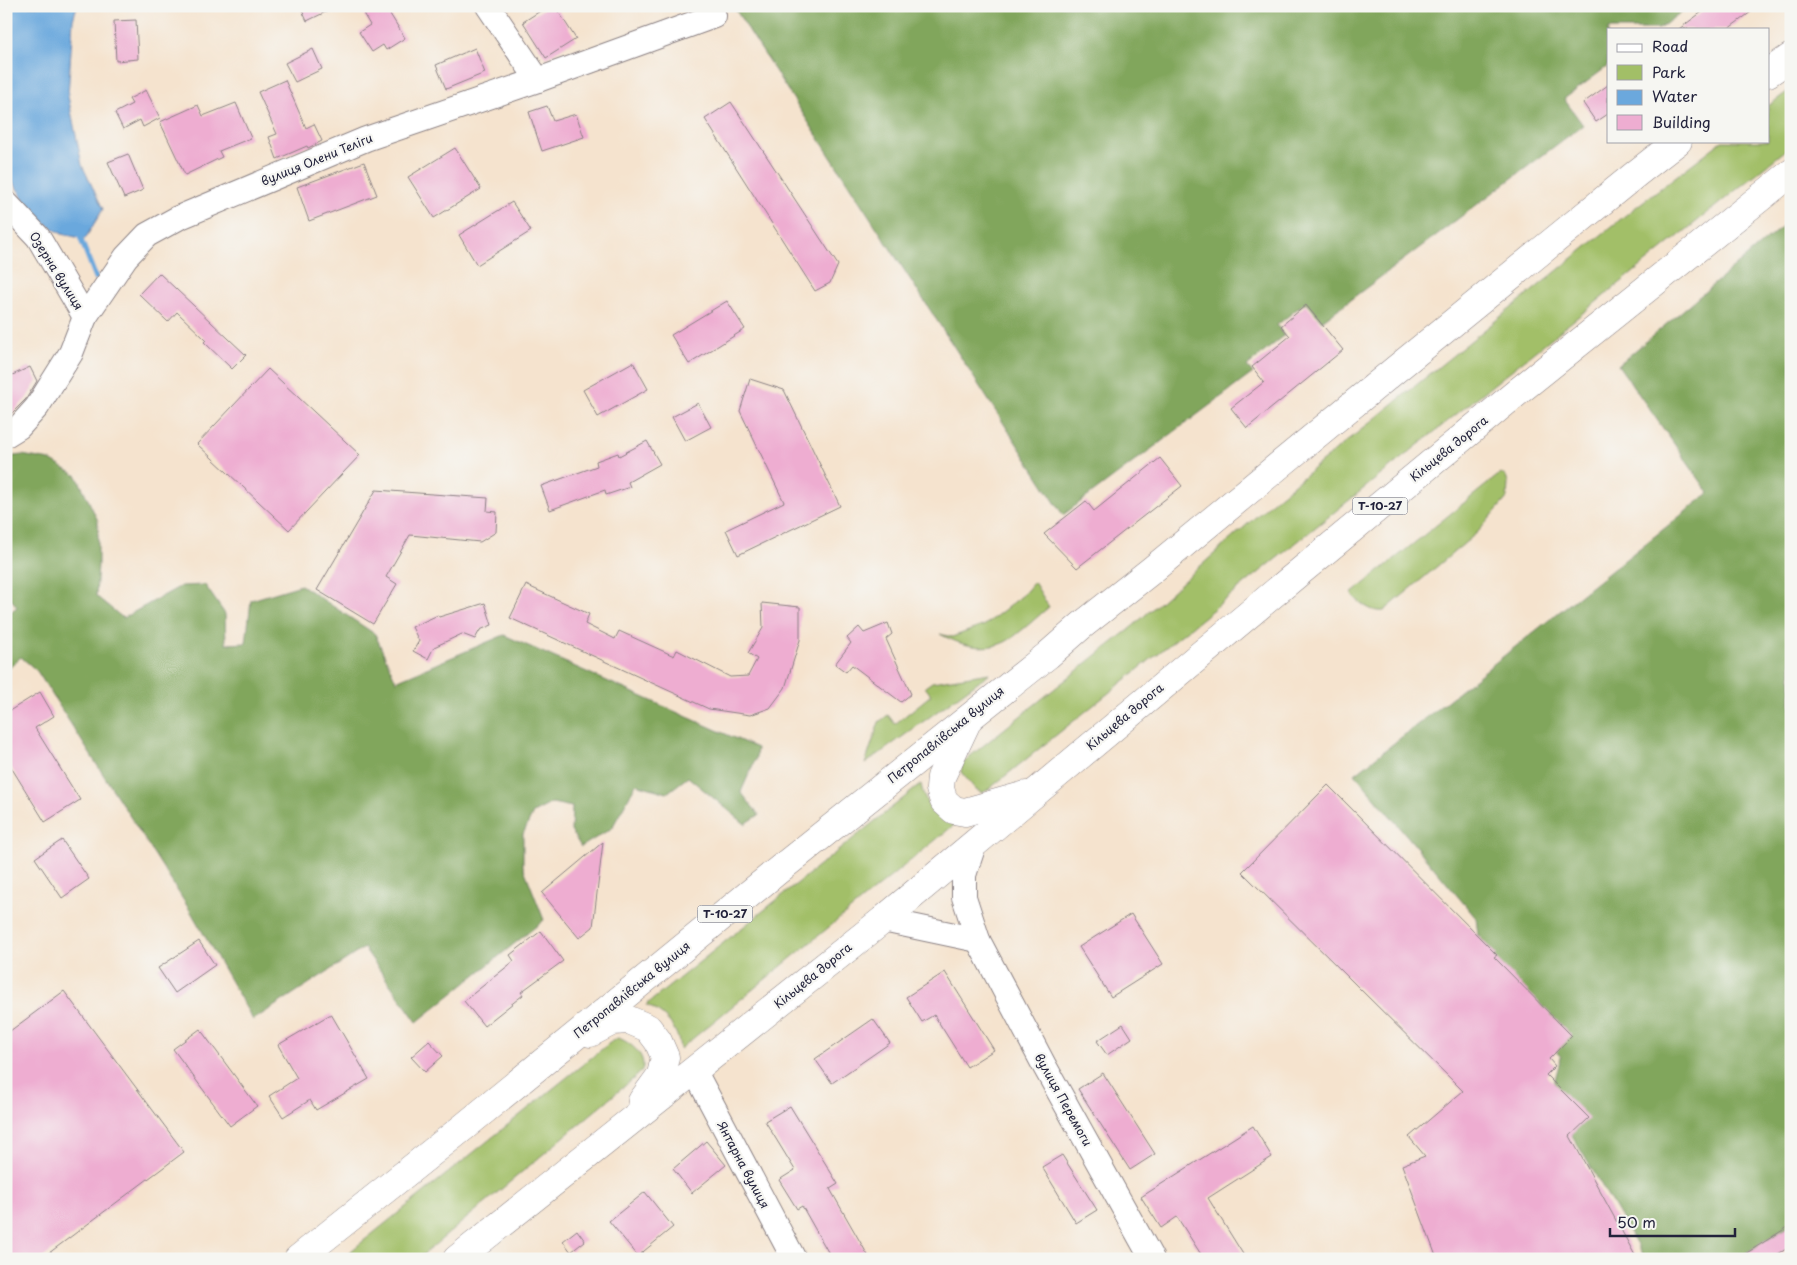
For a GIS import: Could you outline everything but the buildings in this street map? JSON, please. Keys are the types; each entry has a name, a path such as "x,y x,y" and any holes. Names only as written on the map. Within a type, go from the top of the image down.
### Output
{"highway":[{"path":"1770,72 1791,57"},
{"name":"Петропавлівська вулиця","path":"298,1259 1152,570 1677,142"},
{"name":"Кільцева дорога","path":"457,1259 883,920 1520,390 1791,173"},
{"path":"970,716 941,778 940,789 944,801 954,810 965,812 1036,792"},
{"path":"560,1049 613,1021 629,1020 648,1028 658,1041 665,1057 661,1075 625,1124"}],"street":[{"path":"488,6 538,80"},
{"name":"вулиця Олени Теліги","path":"6,435 19,427 37,407 71,353 85,317 126,257 147,235 178,218 366,139 538,80 714,16 710,6"},
{"name":"Озерна вулиця","path":"6,203 38,237 85,317"},
{"name":"вулиця Перемоги","path":"974,845 964,875 964,897 978,940 1048,1074 1152,1259"},
{"path":"883,920 978,940"},
{"name":"Янтарна вулиця","path":"694,1070 709,1102 794,1259"}],"green space":[{"path":"733,6 1689,6 1660,28 1607,28 1607,67 1564,99 1583,125 1322,321 1306,302 1277,325 1284,336 1247,366 1253,373 1063,515"},
{"path":"1791,89 1791,146 989,789 982,793 976,790 961,772 962,765 969,757 1133,626 1277,498 1632,210 1721,142 1770,142 1770,105"},
{"path":"1791,219 1791,1225 1737,1259 1645,1259 1550,1098 1561,1057 1482,970 1476,918 1355,774 1709,493 1618,365"},
{"path":"22,455 50,460 77,476 98,521 96,596 123,618 181,586 205,585 225,614 226,644 246,643 251,600 301,585 375,634 396,681 504,635 757,748 756,758 741,792 759,815 745,824 688,777 667,793 636,784 612,828 581,847 571,831 572,807 552,803 533,813 523,834 523,866 544,920 417,1022 364,948 253,1020 191,912 37,671 21,657 6,671 6,615 17,607 6,592 6,457"},
{"path":"1501,473 1506,477 1508,483 1507,498 1478,532 1384,611 1370,609 1351,594"},
{"path":"1034,582 1049,607 1005,642 988,647 980,647 964,644 940,634 952,637 985,625 1023,595"},
{"path":"990,673 865,764 879,722 888,715 895,724 931,695 925,687 932,682"},
{"path":"921,784 928,804 936,814 954,825 680,1049 677,1034 669,1022 665,1017 646,1005"},
{"path":"618,1038 631,1045 641,1057 643,1067 639,1074 418,1259 341,1259 612,1041"}],"water":[{"path":"6,6 77,6 73,20 68,96 82,165 103,209 85,239 62,234 35,217 6,171"}],"waterway":[{"path":"78,232 96,278"}]}
